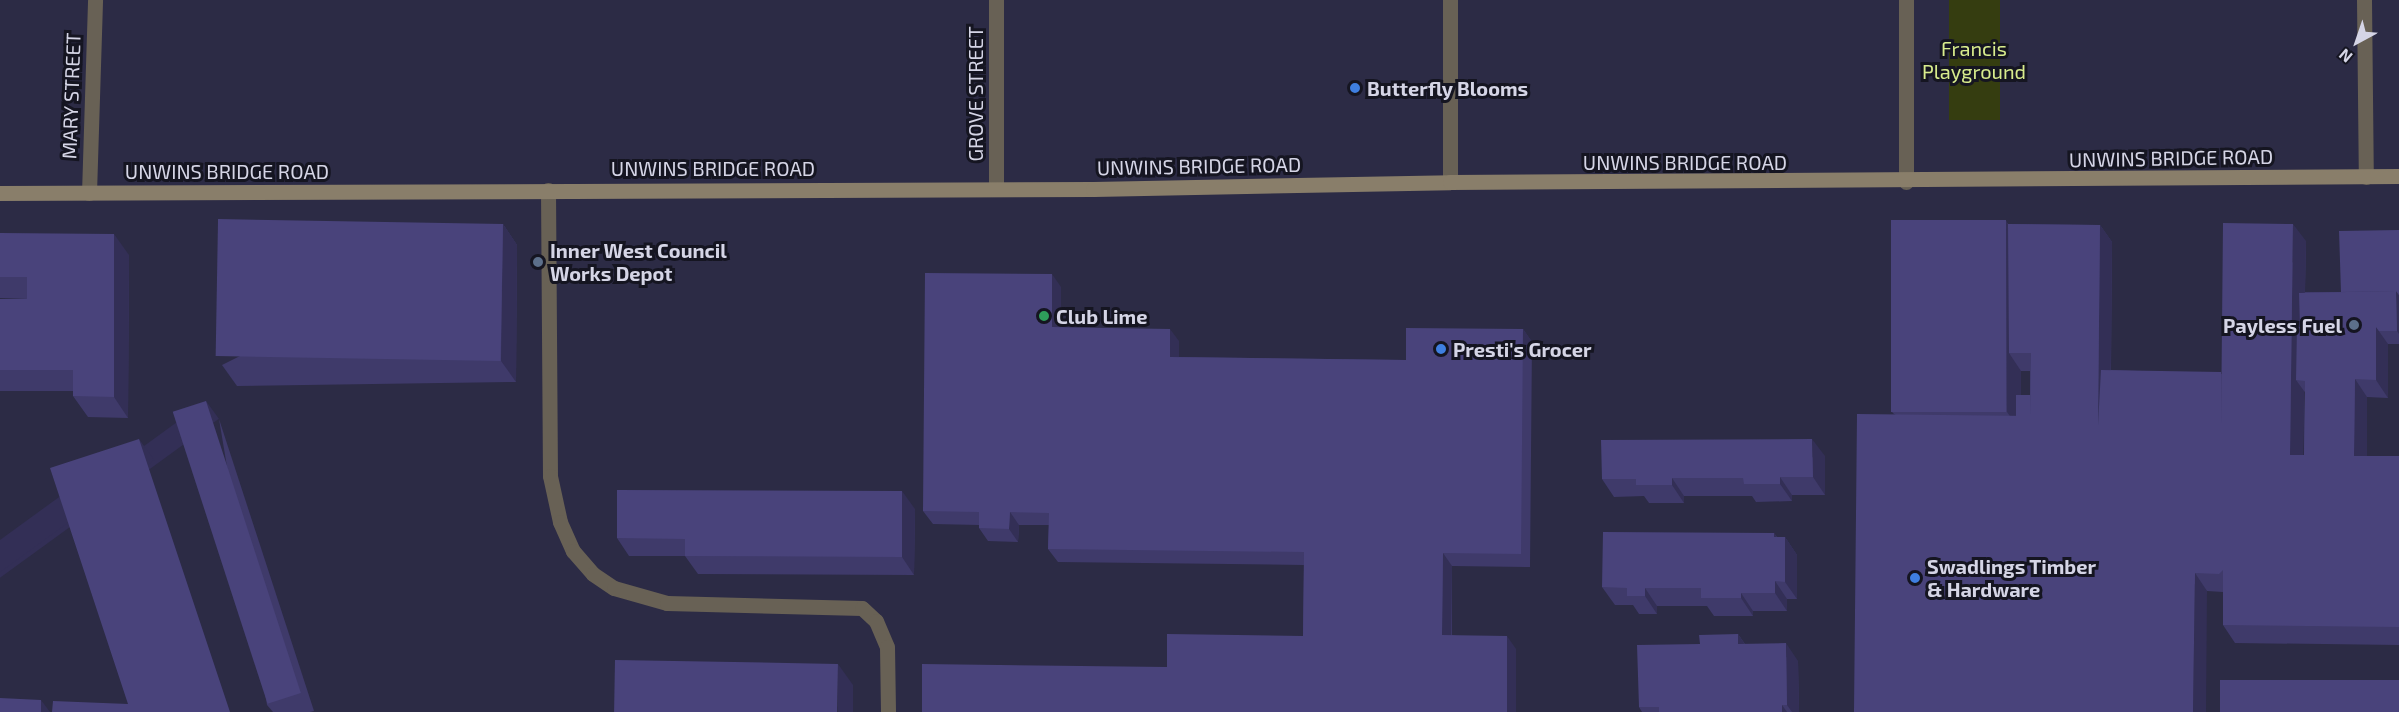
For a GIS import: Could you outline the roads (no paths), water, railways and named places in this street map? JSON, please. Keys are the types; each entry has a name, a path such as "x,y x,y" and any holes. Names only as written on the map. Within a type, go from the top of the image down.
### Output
{"main road":[{"name":"UNWINS BRIDGE ROAD","path":"0,193 996,188 1450,182 1906,182 2399,176"}],"street":[{"name":"MARY STREET","path":"89,193 95,0"},
{"name":"GROVE STREET","path":"996,0 996,188"},
{"path":"1450,0 1450,182"},
{"path":"1906,0 1906,182"},
{"path":"2364,0 2366,177"},
{"path":"548,190 550,476 560,522 573,551 593,574 614,588 657,602 862,608 876,621 887,647 888,712"}],"place":[{"name":"Butterfly Blooms","path":"1355,88"},
{"name":"Inner West Council Works Depot","path":"538,262"},
{"name":"Club Lime","path":"1044,316"},
{"name":"Payless Fuel","path":"2354,325"},
{"name":"Presti's Grocer","path":"1441,349"},
{"name":"Swadlings Timber & Hardware","path":"1915,578"}],"park label":[{"name":"Francis Playground","path":"1974,60"}]}
